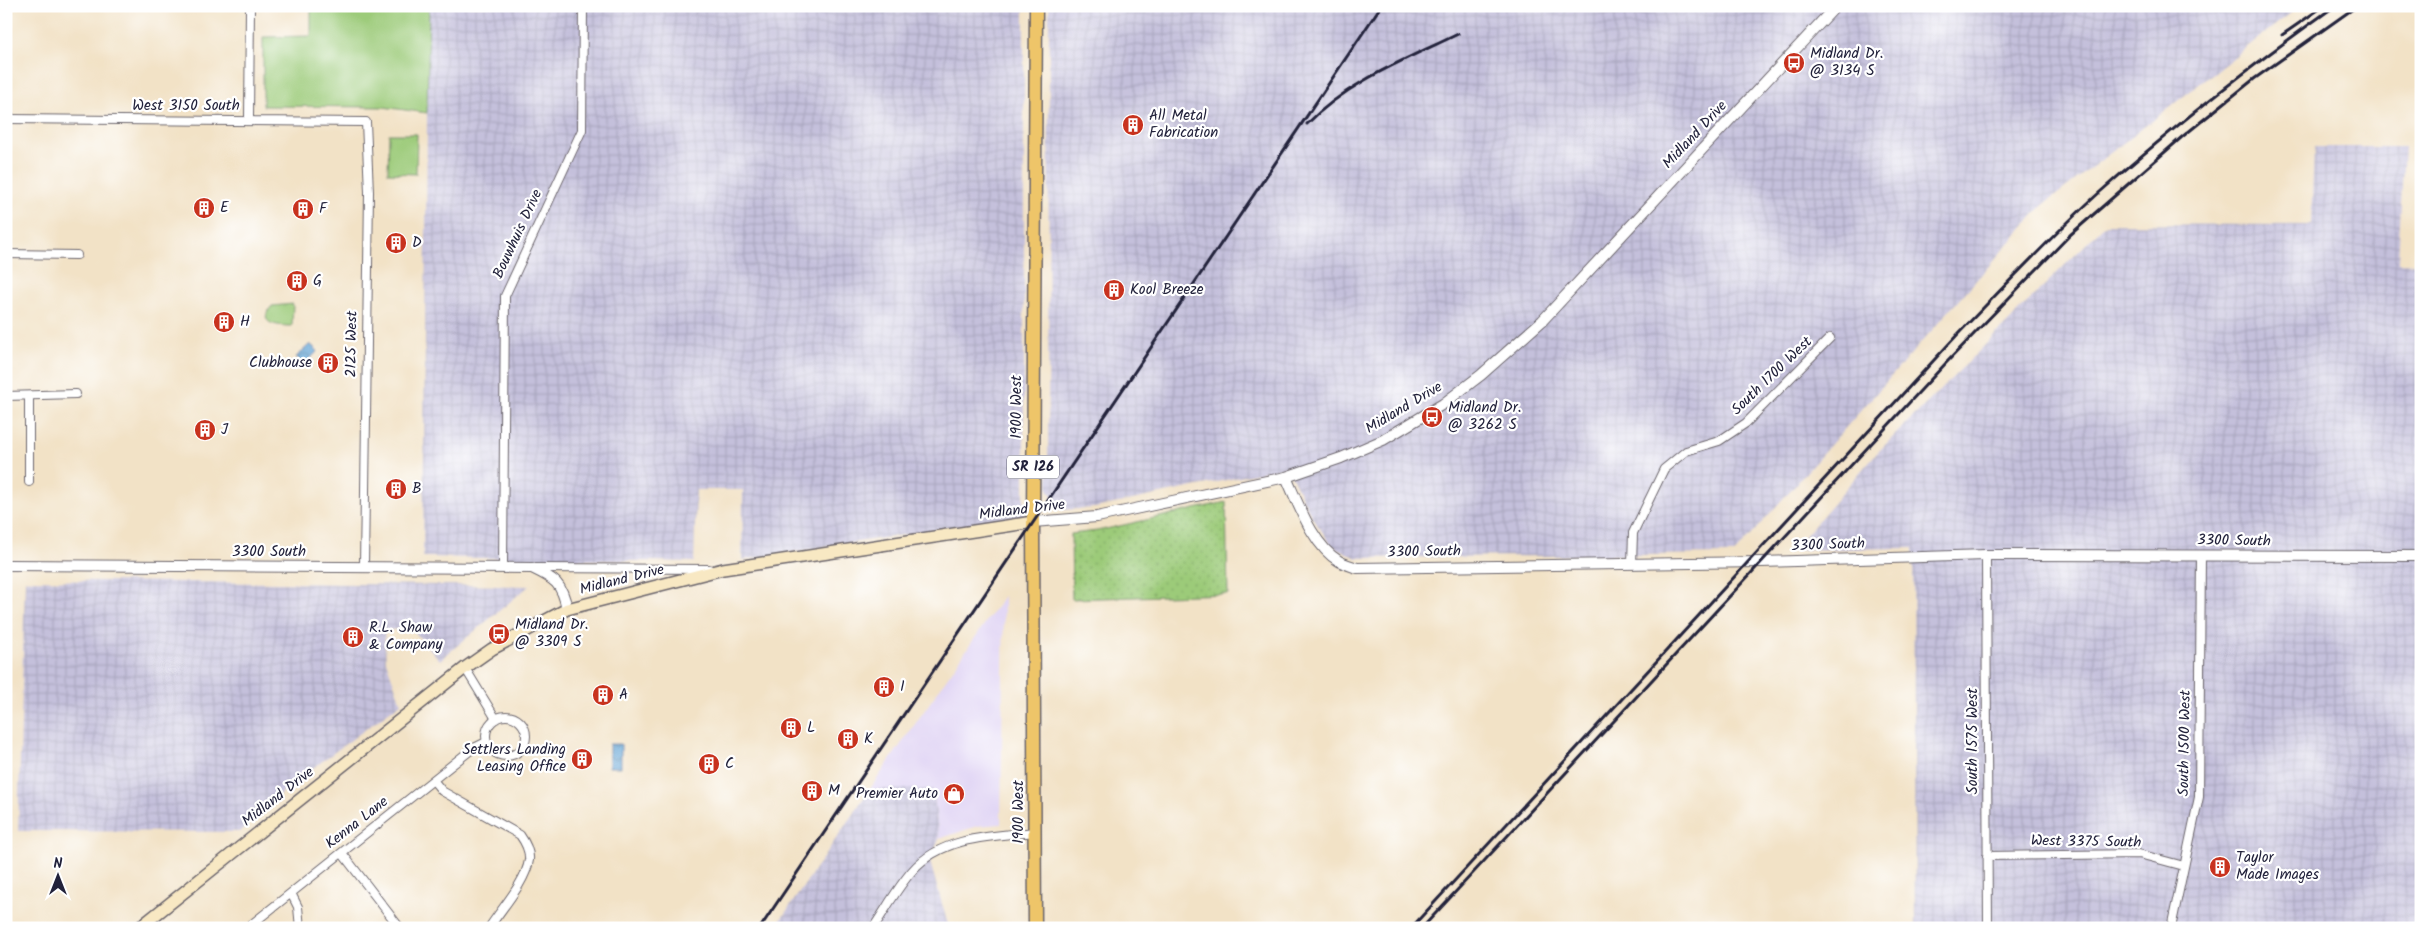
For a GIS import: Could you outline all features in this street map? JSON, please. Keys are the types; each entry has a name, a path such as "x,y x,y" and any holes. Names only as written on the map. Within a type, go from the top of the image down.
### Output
{"main road":[{"name":"1900 West","path":"1035,928 1033,522 1036,6"},
{"name":"Midland Drive","path":"139,928 465,668 492,649 568,609 723,569 1033,522"}],"street":[{"path":"249,120 250,6"},
{"name":"Bouwhuis Drive","path":"503,568 505,296 582,130 583,6"},
{"name":"Midland Drive","path":"1033,522 1097,518 1286,477 1341,458 1383,440 1443,404 1481,375 1542,321 1836,6"},
{"name":"West 3150 South","path":"6,119 366,122"},
{"name":"2125 West","path":"364,567 368,201 366,122"},
{"path":"6,254 77,255"},
{"name":"South 1700 West","path":"1632,564 1633,533 1664,469 1686,451 1720,441 1746,423 1830,338"},
{"path":"6,396 76,394"},
{"path":"29,396 29,482"},
{"name":"3300 South","path":"1286,477 1308,523 1324,547 1340,562 1357,568 1632,564 1986,555 2421,556"},
{"name":"South 1575 West","path":"1986,555 1988,928"},
{"name":"South 1500 West","path":"2171,928 2199,797 2201,555"},
{"name":"3300 South","path":"6,565 723,569"},
{"name":"3300 South","path":"532,568 554,578 564,594 568,609"},
{"path":"465,668 496,719"},
{"path":"509,716 521,723 525,730 525,744 516,753 503,756 493,752 486,742 487,730 496,719 509,716"},
{"name":"Kenna Lane","path":"247,928 472,749 486,742"},
{"path":"433,780 442,792 520,834 527,847 529,859 523,876 489,928"},
{"path":"873,928 912,870 940,848 988,836 1036,832"},
{"path":"342,853 400,928"},
{"name":"West 3375 South","path":"1987,856 2139,854 2184,866"},
{"path":"291,893 298,907 300,928"}],"shaded area":[{"path":"428,6 1024,6 1024,516 742,560 743,490 696,490 694,562 423,557"},
{"path":"1049,6 2300,6 2042,206 1734,554 1357,558 1332,546 1312,517 1287,467 1095,508 1061,510 1048,489"},
{"path":"2314,147 2404,147 2398,263 2421,264 2421,928 1915,928 1913,548 1793,550 1873,457 2106,224 2311,225"},
{"path":"25,580 529,586 440,660 412,629 384,630 386,661 401,703 290,785 240,832 18,831"},
{"path":"1004,596 1001,824 977,826 939,839 933,789 870,789"},
{"path":"870,789 933,789 939,839 930,862 949,928 775,928"}],"green space":[{"path":"311,6 429,6 427,113 383,107 263,106 263,37 311,36"},
{"path":"389,134 417,134 416,174 388,173"},
{"path":"293,304 292,326 276,325 268,321 266,317 267,312 272,306"},
{"path":"1226,502 1228,594 1072,599 1071,534 1097,531"}],"water":[{"path":"310,344 318,351 304,365 296,357"},
{"path":"609,744 621,744 621,767 609,767"}],"railway":[{"path":"760,928 1381,6"},
{"path":"1411,928 1958,334 2045,244 2128,167 2186,119 2274,50 2335,6"},
{"path":"1422,928 1946,363 2070,235 2182,137 2254,79 2357,6"},
{"path":"2282,35 2321,8"},
{"path":"1307,124 1323,109 1359,83 1458,34"}],"place":[{"name":"Midland Dr. @ 3134 S","path":"1794,63"},
{"name":"All Metal Fabrication","path":"1133,125"},
{"name":"E","path":"204,208"},
{"name":"F","path":"303,209"},
{"name":"D","path":"396,243"},
{"name":"G","path":"297,281"},
{"name":"Kool Breeze","path":"1114,290"},
{"name":"H","path":"224,322"},
{"name":"Clubhouse","path":"328,363"},
{"name":"Midland Dr. @ 3262 S","path":"1432,417"},
{"name":"J","path":"205,430"},
{"name":"B","path":"396,489"},
{"name":"Midland Dr. @ 3309 S","path":"499,634"},
{"name":"R.L. Shaw & Company","path":"353,637"},
{"name":"I","path":"884,687"},
{"name":"A","path":"603,695"},
{"name":"L","path":"791,728"},
{"name":"K","path":"848,739"},
{"name":"Settlers Landing Leasing Office","path":"582,759"},
{"name":"C","path":"709,764"},
{"name":"M","path":"812,791"},
{"name":"Premier Auto","path":"954,794"},
{"name":"Taylor Made Images","path":"2220,867"}]}
